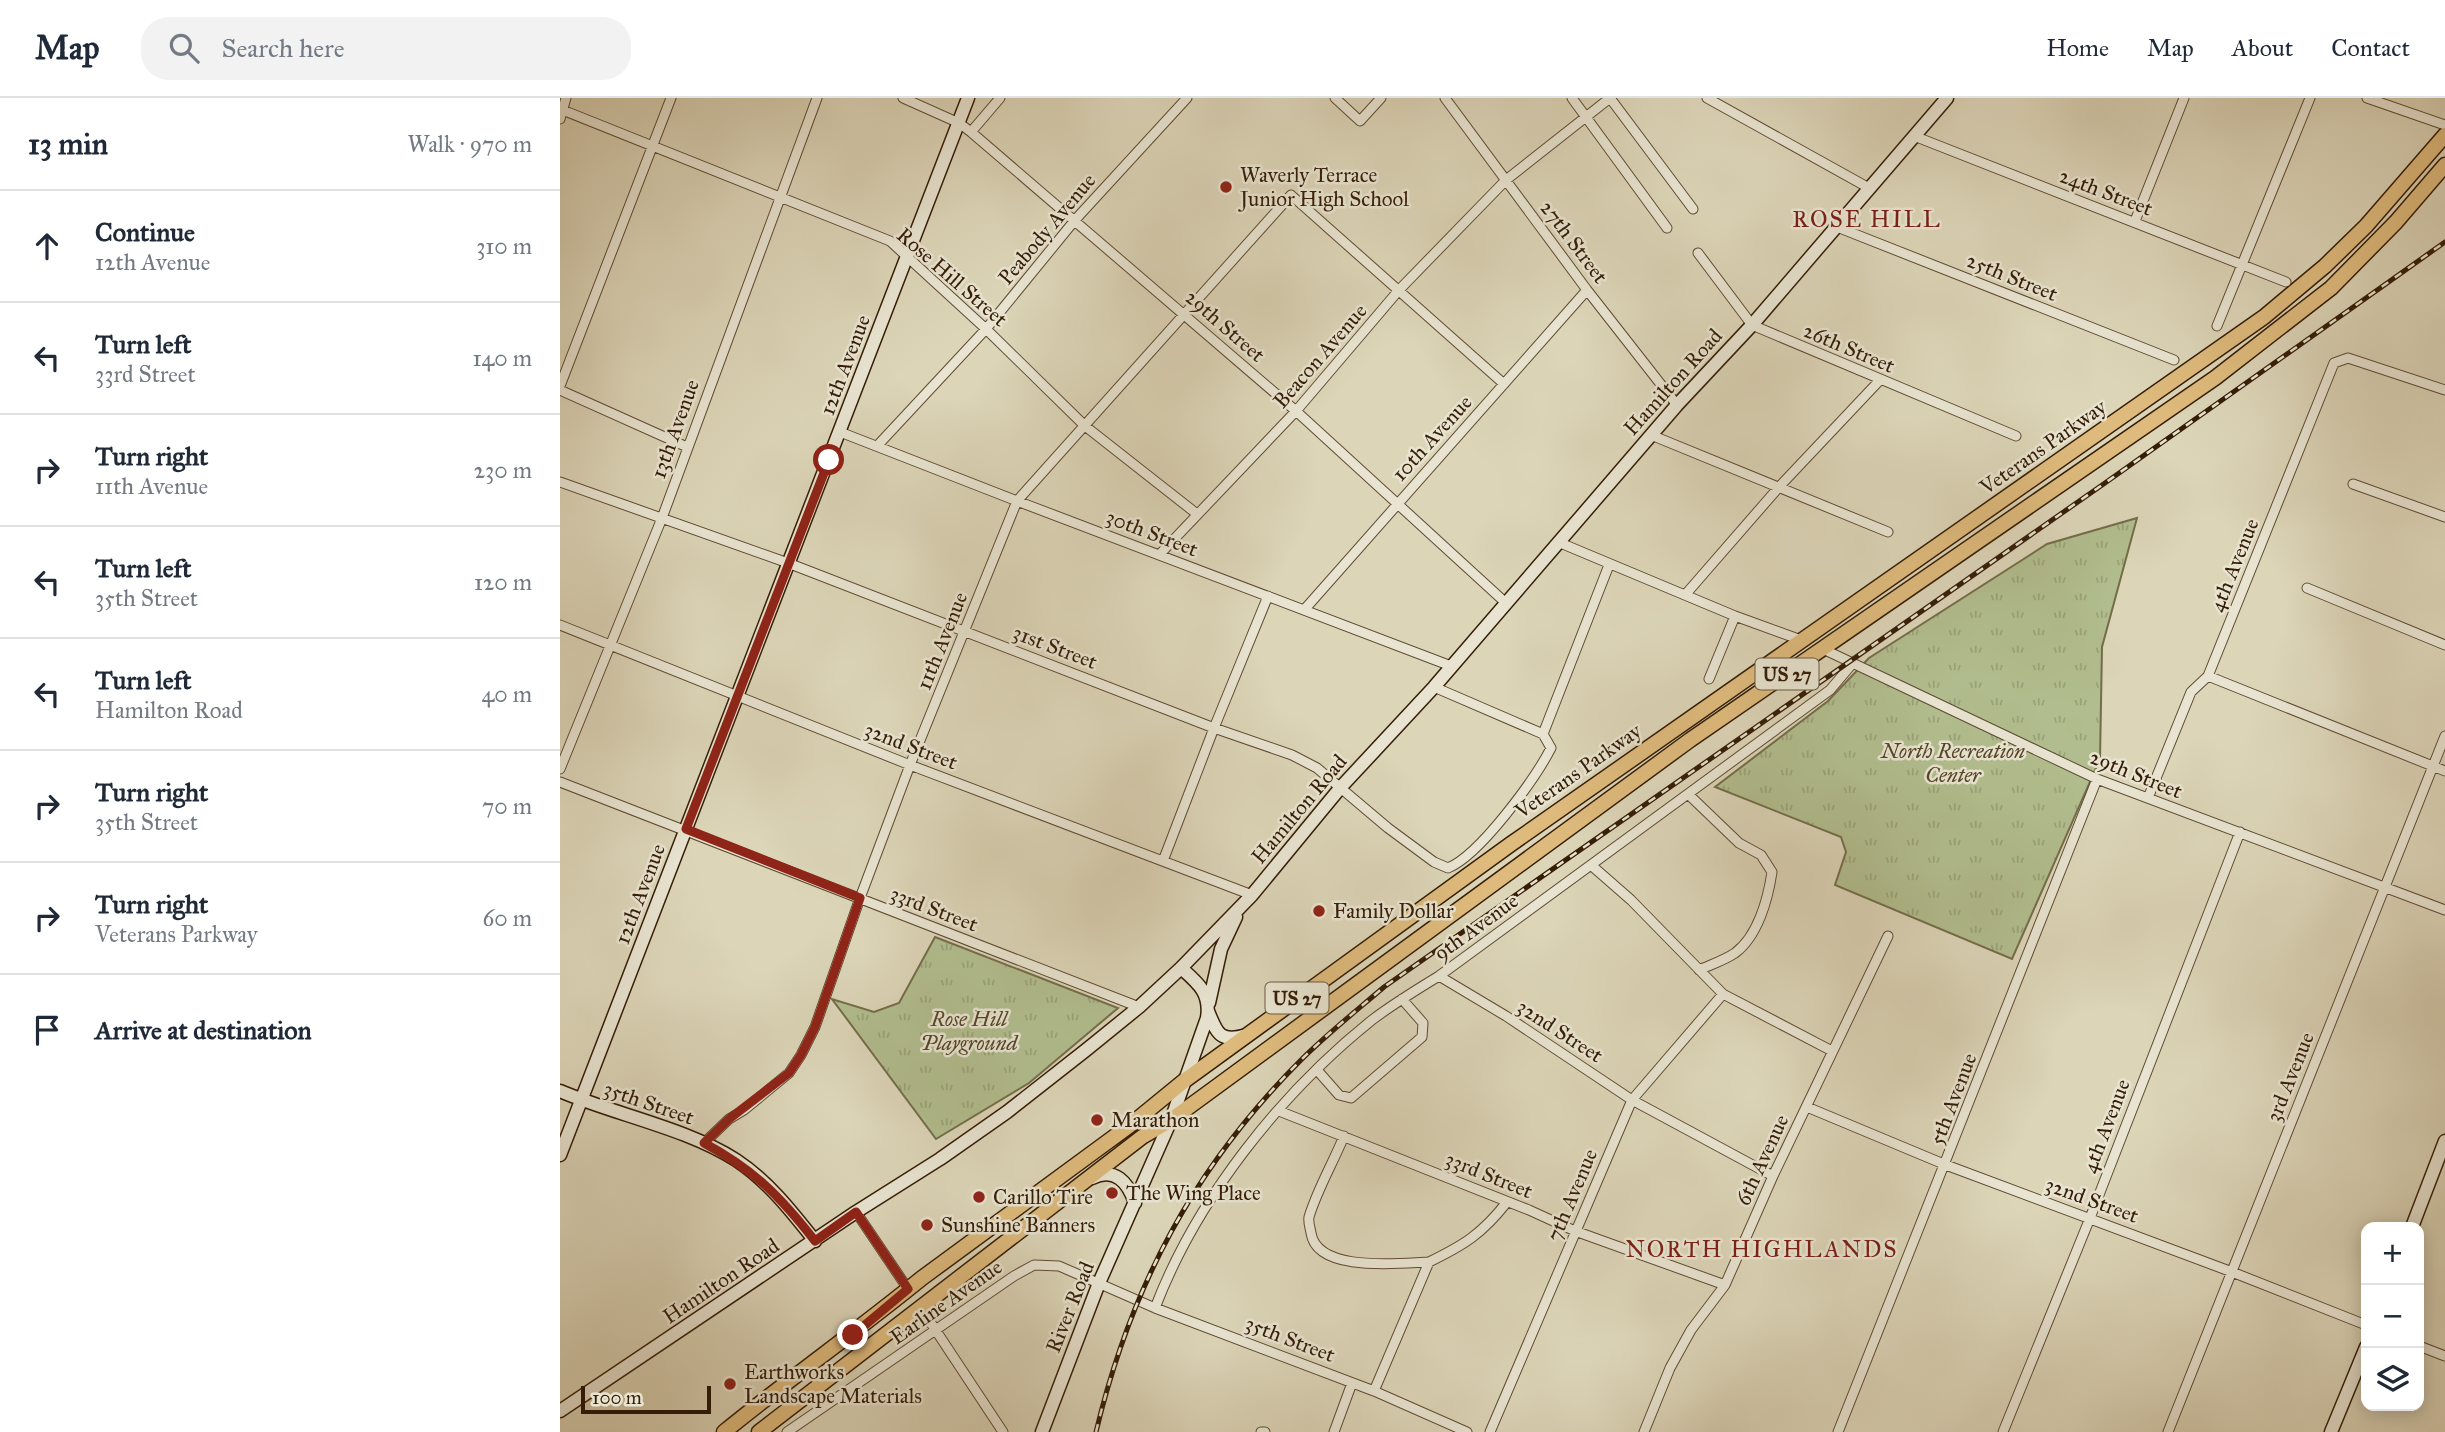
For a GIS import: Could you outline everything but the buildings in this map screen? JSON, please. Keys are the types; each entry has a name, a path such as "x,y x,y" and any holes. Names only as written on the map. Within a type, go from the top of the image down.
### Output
{"main road":[{"name":"Veterans Parkway","path":"724,1432 798,1373 853,1335 908,1289 1247,1035 1522,836 2264,317 2325,266 2366,226 2445,135"},
{"name":"Veterans Parkway","path":"759,1432 1142,1138 1171,1120 1646,772 2262,344 2331,288 2396,222 2445,165"}],"street":[{"path":"561,113 566,98"},
{"path":"671,98 560,388 687,447"},
{"name":"13th Avenue","path":"560,769 662,518 817,98"},
{"name":"29th Street","path":"903,98 959,123 971,132 1296,411 1507,604"},
{"name":"12th Avenue","path":"560,1155 968,98"},
{"path":"971,132 1000,98"},
{"name":"Peabody Avenue","path":"878,445 986,329 1075,220 1187,98"},
{"path":"1335,98 1360,121 1381,98"},
{"name":"27th Street","path":"1445,98 1677,405"},
{"path":"1572,98 1667,228"},
{"path":"1610,98 1693,209"},
{"name":"Beacon Avenue","path":"1160,554 1296,411 1399,290 1506,180 1610,98"},
{"path":"1707,98 1869,188"},
{"name":"Hamilton Road","path":"560,1410 1007,1112 1139,1007 1181,968 1252,895 1341,787 1434,687 1947,98"},
{"path":"2135,221 2184,98"},
{"path":"2217,326 2310,98"},
{"path":"2367,98 2445,125"},
{"name":"Rose Hill Street","path":"561,113 890,241 986,329 1085,426 1197,514"},
{"name":"24th Street","path":"1914,136 2286,282"},
{"name":"11th Avenue","path":"704,1143 729,1119 789,1073 815,1027 860,898 911,765 1017,501 1291,195 1399,290"},
{"name":"25th Street","path":"1837,227 2174,360"},
{"name":"26th Street","path":"1698,253 1752,325 2016,436"},
{"name":"10th Avenue","path":"1304,610 1587,289"},
{"path":"1399,290 1504,384"},
{"name":"4th Avenue","path":"2148,798 2191,692 2208,676 2334,363 2348,358 2358,360 2445,390"},
{"path":"1685,595 1779,487 1880,380"},
{"name":"30th Street","path":"840,432 1451,666"},
{"path":"1651,435 1888,532"},
{"name":"31st Street","path":"560,482 788,563 1214,728 1292,755 1317,768 1388,828 1434,862 1448,869 1460,863 1498,824 1543,764 1551,748 1543,734"},
{"path":"2353,484 2445,517"},
{"path":"1558,542 1735,616 1801,640"},
{"path":"1434,687 1543,734 1609,565"},
{"path":"2307,588 2445,645"},
{"path":"1163,861 1268,596"},
{"path":"1709,679 1735,616"},
{"name":"32nd Street","path":"560,625 911,765 1252,895"},
{"name":"29th Street","path":"1824,649 2097,779 2445,910"},
{"name":"9th Avenue","path":"1155,1308 1186,1241 1236,1162 1317,1070 1372,1021 1439,976 1830,690 1852,664"},
{"path":"2208,676 2445,771"},
{"name":"3rd Avenue","path":"2168,1432 2445,736"},
{"name":"5th Avenue","path":"1838,1432 2097,779"},
{"name":"33rd Street","path":"560,782 1139,1007"},
{"path":"1688,794 1739,843 1761,855 1772,872 1769,894 1751,934 1735,953 1699,970"},
{"name":"4th Avenue","path":"2003,1432 2090,1218 2240,832"},
{"path":"1591,864 1631,900 1723,994 1832,1051"},
{"name":"River Road","path":"1042,1432 1099,1283 1171,1120 1208,1008 1221,949 1241,907"},
{"name":"6th Avenue","path":"1644,1432 1671,1368 1691,1330 1725,1285 1773,1176 1888,936"},
{"path":"1181,968 1206,993 1217,1033 1234,1039 1247,1035"},
{"name":"32nd Street","path":"1439,976 1506,1016 1632,1100 1773,1176"},
{"name":"7th Avenue","path":"1490,1432 1632,1100 1723,994"},
{"path":"1317,1070 1339,1095 1351,1098 1422,1037 1423,1023 1402,999"},
{"name":"35th Street","path":"560,1091 704,1143 737,1161 793,1212 815,1241"},
{"name":"32nd Street","path":"1807,1107 1946,1165 2361,1323"},
{"name":"33rd Street","path":"1279,1111 1575,1231 1725,1285"},
{"path":"1344,1136 1308,1220 1312,1242 1327,1254 1345,1261 1377,1264 1429,1262 1461,1246 1489,1226 1507,1202"},
{"path":"2414,1222 2445,1141"},
{"path":"1087,1180 1101,1173 1118,1177 1131,1192 1135,1203"},
{"path":"856,1212 908,1289"},
{"path":"1374,1391 1429,1262"},
{"name":"Earline Avenue","path":"787,1432 1034,1265 1059,1266 1099,1283"},
{"name":"35th Street","path":"1099,1283 1155,1308 1374,1391 1467,1432"},
{"path":"921,1308 1003,1432"},
{"path":"2331,1432 2366,1348"},
{"path":"2424,1348 2445,1356"},
{"path":"1334,1432 1352,1383"}],"green space":[{"name":"North Recreation Center","path":"2137,518 2102,647 2100,759 2012,959 1835,885 1846,852 1841,837 1715,787 1828,701 1869,658 2047,544"},
{"name":"Rose Hill Playground","path":"935,937 1118,1008 1029,1083 936,1139 832,999 874,1012 899,1003"}],"railway":[{"path":"1096,1432 1110,1378 1148,1278 1198,1186 1263,1101 1331,1032 1384,987 2445,242"}],"place":[{"name":"Waverly Terrace Junior High School","path":"1226,187"},
{"name":"Family Dollar","path":"1319,911"},
{"name":"Marathon","path":"1097,1120"},
{"name":"The Wing Place","path":"1112,1193"},
{"name":"Carillo Tire","path":"979,1197"},
{"name":"Sunshine Banners","path":"927,1225"},
{"name":"Earthworks Landscape Materials","path":"730,1384"}],"district":[{"name":"ROSE HILL","path":"1867,219"},
{"name":"NORTH HIGHLANDS","path":"1762,1249"}],"route":[{"path":"829,460 686,829 860,898 815,1027 801,1055 789,1073 729,1119 704,1143 737,1161 767,1186 793,1212 815,1241 856,1212 908,1289 853,1335"}]}
